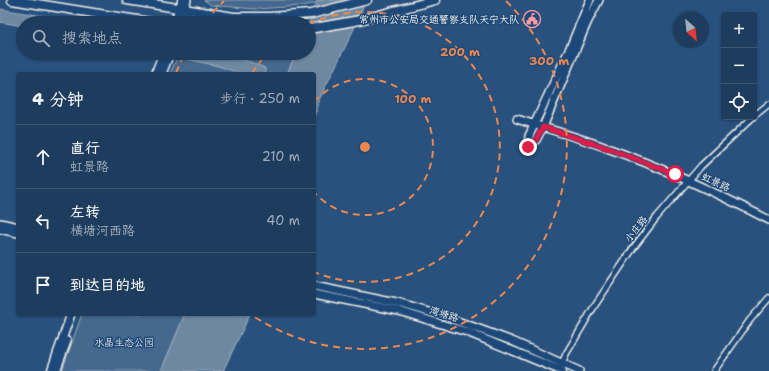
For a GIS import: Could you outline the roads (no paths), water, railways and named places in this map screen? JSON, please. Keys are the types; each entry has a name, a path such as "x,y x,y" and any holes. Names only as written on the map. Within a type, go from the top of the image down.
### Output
{"main road":[{"path":"12,0 112,16"},
{"path":"128,0 228,16"},
{"path":"283,16 311,14 367,0"},
{"path":"316,28 360,20 435,0"}],"street":[{"path":"181,16 182,0"},
{"path":"178,16 187,0"},
{"path":"590,0 569,50 534,124 529,136 528,147 536,140 543,127 587,23 599,0"},
{"path":"156,72 163,60"},
{"path":"162,72 164,60"},
{"name":"小庄路","path":"757,114 769,104"},
{"name":"虹景路","path":"517,119 607,148 675,174 725,197 769,220"},
{"name":"小庄路","path":"561,369 566,354 595,305 634,247 657,217 701,166 751,120"},
{"path":"0,223 16,227"},
{"path":"0,229 16,233"},
{"path":"316,286 401,304 449,318 512,341 561,369 579,371"},
{"name":"湾塘路","path":"316,294 407,313 467,332 561,369"},
{"path":"714,371 750,320 769,298"},
{"path":"51,371 70,316"},
{"path":"56,371 75,316"}],"place":[{"name":"常州市公安局交通警察支队天宁大队","path":"532,19"}],"park label":[{"name":"水晶生态公园","path":"124,342"}]}
